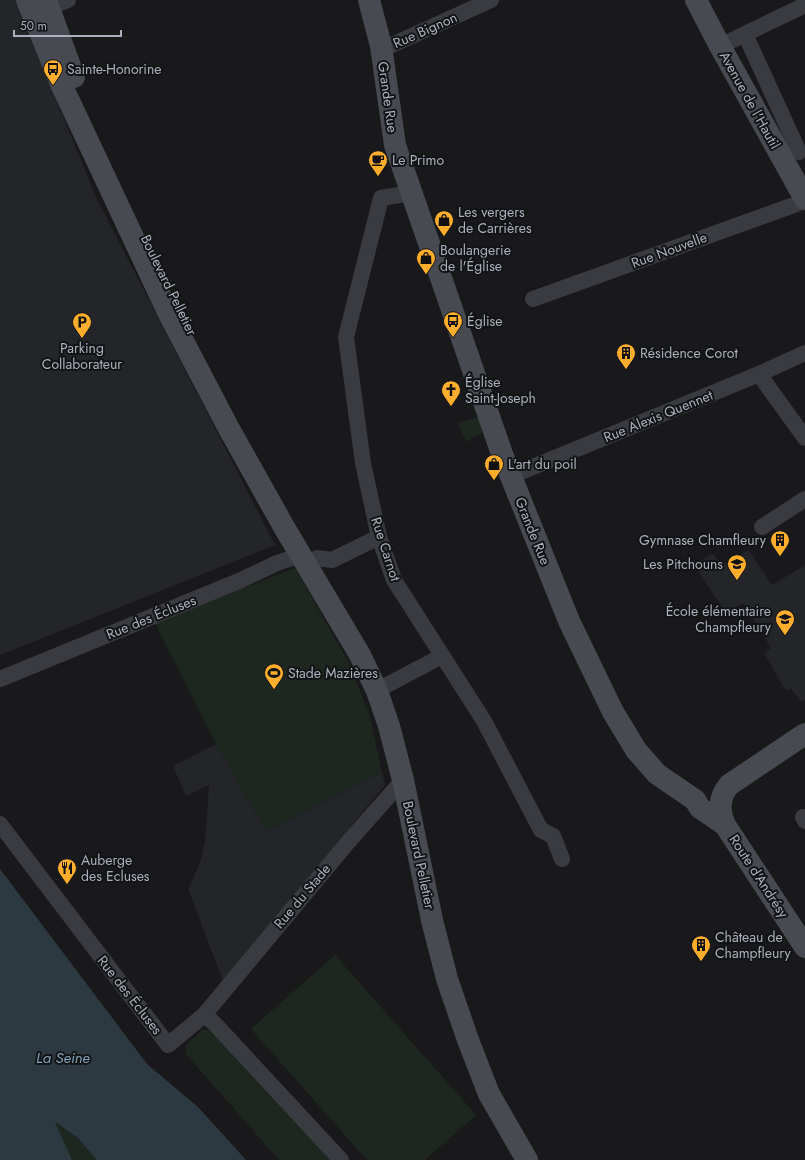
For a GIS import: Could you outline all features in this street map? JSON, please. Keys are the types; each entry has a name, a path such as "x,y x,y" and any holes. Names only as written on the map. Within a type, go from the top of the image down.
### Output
{"main road":[{"name":"Grande Rue","path":"369,0 382,50 395,145 511,476 569,621 613,712 636,750 651,768 694,800 700,808 725,824"},
{"name":"Avenue de l'Hautil","path":"696,0 720,46 795,153 805,200"},
{"name":"Boulevard Pelletier","path":"45,5 62,86 169,314 228,428 309,556 352,616 386,685 400,728 439,916 454,976 474,1035 497,1086 535,1160"},
{"name":"Boulevard Pelletier","path":"309,556 377,691 389,726 403,780 432,920 447,979 468,1040 489,1094 527,1160"},
{"path":"725,824 720,812 720,803 722,796 729,785 805,734"},
{"name":"Route d'Andrésy","path":"725,824 803,938"}],"street":[{"name":"Rue Bignon","path":"382,50 491,0"},
{"path":"720,46 805,5"},
{"name":"Avenue de l'Hautil","path":"745,34 795,153"},
{"name":"Rue Carnot","path":"411,193 381,198 346,337 363,463 379,537 394,580 484,721 541,830 553,836 562,859"},
{"name":"Rue Nouvelle","path":"533,299 805,200"},
{"name":"Rue Alexis Quennet","path":"511,476 759,374 805,353"},
{"path":"759,374 805,438"},
{"path":"762,527 805,499"},
{"name":"Rue des Écluses","path":"0,679 238,581 278,562 309,556 332,560 379,537"},
{"path":"386,685 442,656"},
{"name":"Rue du Stade","path":"204,1015 349,840 403,780"},
{"path":"694,800 706,800 729,785"},
{"name":"Rue des Écluses","path":"0,824 168,1044 204,1015"},
{"path":"204,1015 214,1023 342,1160"}],"shaded area":[{"name":"Parking Collaborateur","path":"0,0 15,0 97,199 275,545 0,655"},
{"path":"480,416 485,431 466,442 458,423"},
{"name":"École élémentaire Champfleury","path":"749,550 772,585 805,565 805,699 801,702 791,689 786,691 764,653 771,648 743,603 726,613 694,565 711,554 714,555 722,566"},
{"name":"Stade Mazières","path":"295,568 349,663 370,717 382,772 266,831 216,744 155,623"},
{"path":"216,744 266,831 382,772 385,785 223,981 188,889 201,860 205,841 209,785 186,796 173,766"},
{"path":"335,955 476,1115 425,1160 367,1160 251,1029"},
{"path":"203,1029 212,1031 331,1160 279,1160 186,1054 185,1046"},
{"path":"54,1122 78,1138 97,1160 72,1160"}],"water":[{"name":"La Seine","path":"0,869 147,1064 198,1107 246,1160 97,1160 78,1138 55,1122 72,1160 0,1160"}],"place":[{"name":"Sainte-Honorine","path":"53,86"},
{"name":"Le Primo","path":"378,177"},
{"name":"Les vergers de Carrières","path":"444,237"},
{"name":"Boulangerie de l'Église","path":"426,275"},
{"name":"Église","path":"453,338"},
{"name":"Parking Collaborateur","path":"82,339"},
{"name":"Résidence Corot","path":"626,370"},
{"name":"Église Saint-Joseph","path":"451,407"},
{"name":"L'art du poil","path":"494,481"},
{"name":"Gymnase Chamfleury","path":"780,557"},
{"name":"Les Pitchouns","path":"737,581"},
{"name":"École élémentaire Champfleury","path":"785,636"},
{"name":"Stade Mazières","path":"274,690"},
{"name":"Auberge des Ecluses","path":"67,885"},
{"name":"Château de Champfleury","path":"701,962"}]}
